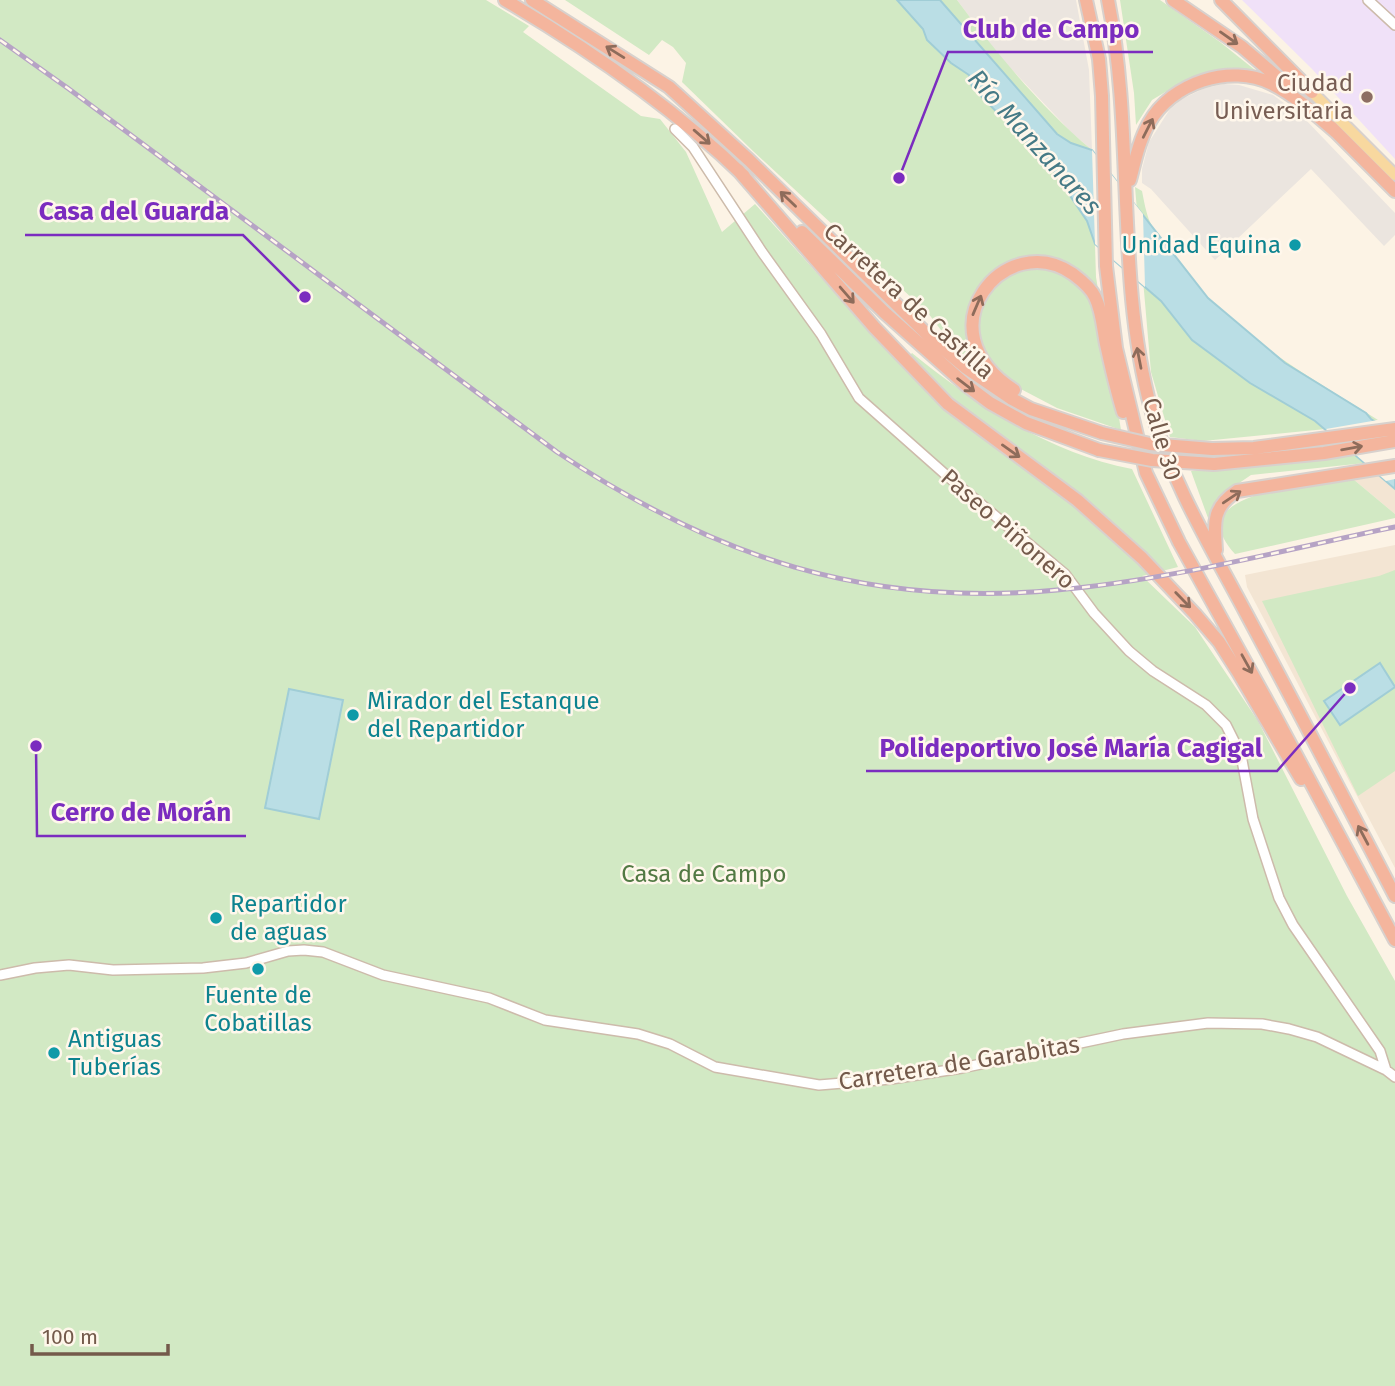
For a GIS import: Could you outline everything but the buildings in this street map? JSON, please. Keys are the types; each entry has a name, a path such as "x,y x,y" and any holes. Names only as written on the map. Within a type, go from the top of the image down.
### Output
{"highway":[{"name":"Carretera de Castilla","path":"505,0 618,72 696,132 885,313 966,385 990,403 1026,423 1099,450 1152,460 1214,464 1324,453 1395,442"},
{"name":"Carretera de Castilla","path":"531,0 668,87 749,160 935,342 965,367 1031,409 1097,431 1150,444 1212,449 1254,447 1395,427"},
{"name":"Calle 30","path":"1086,0 1099,58 1106,267 1116,348 1146,473 1179,542 1345,846"},
{"name":"Calle 30","path":"1108,0 1117,53 1131,303 1151,411 1171,466 1217,558 1395,896"},
{"path":"1173,0 1242,47 1290,87 1395,191"},
{"path":"1221,0 1312,92"},
{"path":"1126,192 1140,142 1149,123 1159,108 1175,94 1195,83 1221,77 1251,76 1271,83 1337,133"},
{"path":"738,170 875,327 948,404 1077,500 1142,558 1219,642 1290,762 1345,846 1395,940"},
{"path":"1097,431 1035,404 1001,382 984,364 972,339 972,321 980,297 1001,273 1024,263 1052,264 1077,277 1095,296 1122,409 1146,473"},
{"path":"1217,558 1217,510 1237,491 1395,466"}],"main road":[{"path":"1312,92 1395,175"}],"street":[{"path":"1368,0 1395,24"},
{"name":"Paseo Piñonero","path":"675,129 693,147 821,334 859,398 946,475 1058,567 1129,651 1153,671 1206,705 1226,725 1241,755 1252,819 1279,898 1293,925 1380,1051 1387,1070 1395,1077"},
{"name":"Carretera de Garabitas","path":"0,975 69,965 113,970 203,968 246,963 288,951 304,950 323,953 383,975 489,998 545,1020 638,1034 670,1044 715,1067 820,1085 891,1079 962,1068 1123,1034 1208,1023 1262,1024 1317,1037 1387,1070"}],"shaded area":[{"path":"957,0 1076,0 1089,70 1092,150 1072,133 998,55"},
{"name":"Ciudad Universitaria","path":"1242,0 1395,0 1395,159 1312,69"},
{"path":"1224,84 1239,85 1273,95 1304,118 1395,213 1395,235 1384,246 1311,169 1215,260 1151,189 1142,183 1142,169 1149,142 1170,109 1182,99 1205,88"},
{"path":"1395,472 1395,514 1353,479"},
{"path":"1395,545 1395,868 1247,587 1245,575"}],"green space":[{"name":"Casa de Campo","path":"0,0 486,0 529,26 523,32 641,116 660,119 686,152 722,232 755,204 901,364 912,353 962,391 1043,439 1102,462 1132,469 1178,567 1142,576 1195,627 1258,721 1347,896 1395,981 1395,1386 0,1386"},
{"path":"565,0 957,0 1020,79 1092,150 1096,277 1121,430 1057,408 971,363 928,313 682,82 686,63 673,47 662,40 649,55"},
{"path":"1120,0 1160,0 1255,70 1209,71 1182,82 1152,100 1136,125"},
{"path":"1135,187 1142,191 1150,222 1170,255 1194,285 1221,312 1281,358 1378,420 1326,429 1203,441 1170,437 1151,372"},
{"path":"1356,455 1365,463 1251,475 1223,494 1208,518 1191,471"},
{"path":"1353,479 1395,514 1395,518 1235,554 1221,533 1223,516 1237,503 1258,494"},
{"path":"1395,570 1395,771 1358,796 1262,601 1379,576"}],"water":[{"name":"Río Manzanares","path":"897,0 940,0 1057,134 1071,143 1092,150 1208,298 1285,363 1395,434 1395,489 1315,421 1250,383 1192,340 1161,301 1095,244 1087,221 1050,166 972,87 969,75 951,63 927,40 923,29"},
{"path":"1380,663 1395,687 1340,725 1324,701"},
{"path":"289,689 343,700 319,819 265,808"}],"pier":[{"path":"1092,150 1143,214 1145,287 1095,244"},
{"path":"1378,420 1395,431 1395,479 1386,481 1326,429"}],"railway":[{"path":"0,40 557,452 616,489 734,547 795,567 857,582 921,591 987,594 1057,590 1142,579 1395,527"}],"place":[{"name":"Ciudad Universitaria","path":"1367,97"},
{"name":"Club de Campo","path":"899,178"},
{"name":"Unidad Equina","path":"1295,245"},
{"name":"Casa del Guarda","path":"305,297"},
{"name":"Polideportivo José María Cagigal","path":"1350,688"},
{"name":"Mirador del Estanque del Repartidor","path":"353,715"},
{"name":"Cerro de Morán","path":"36,746"},
{"name":"Repartidor de aguas","path":"216,918"},
{"name":"Fuente de Cobatillas","path":"258,969"},
{"name":"Antiguas Tuberías","path":"54,1053"}]}
